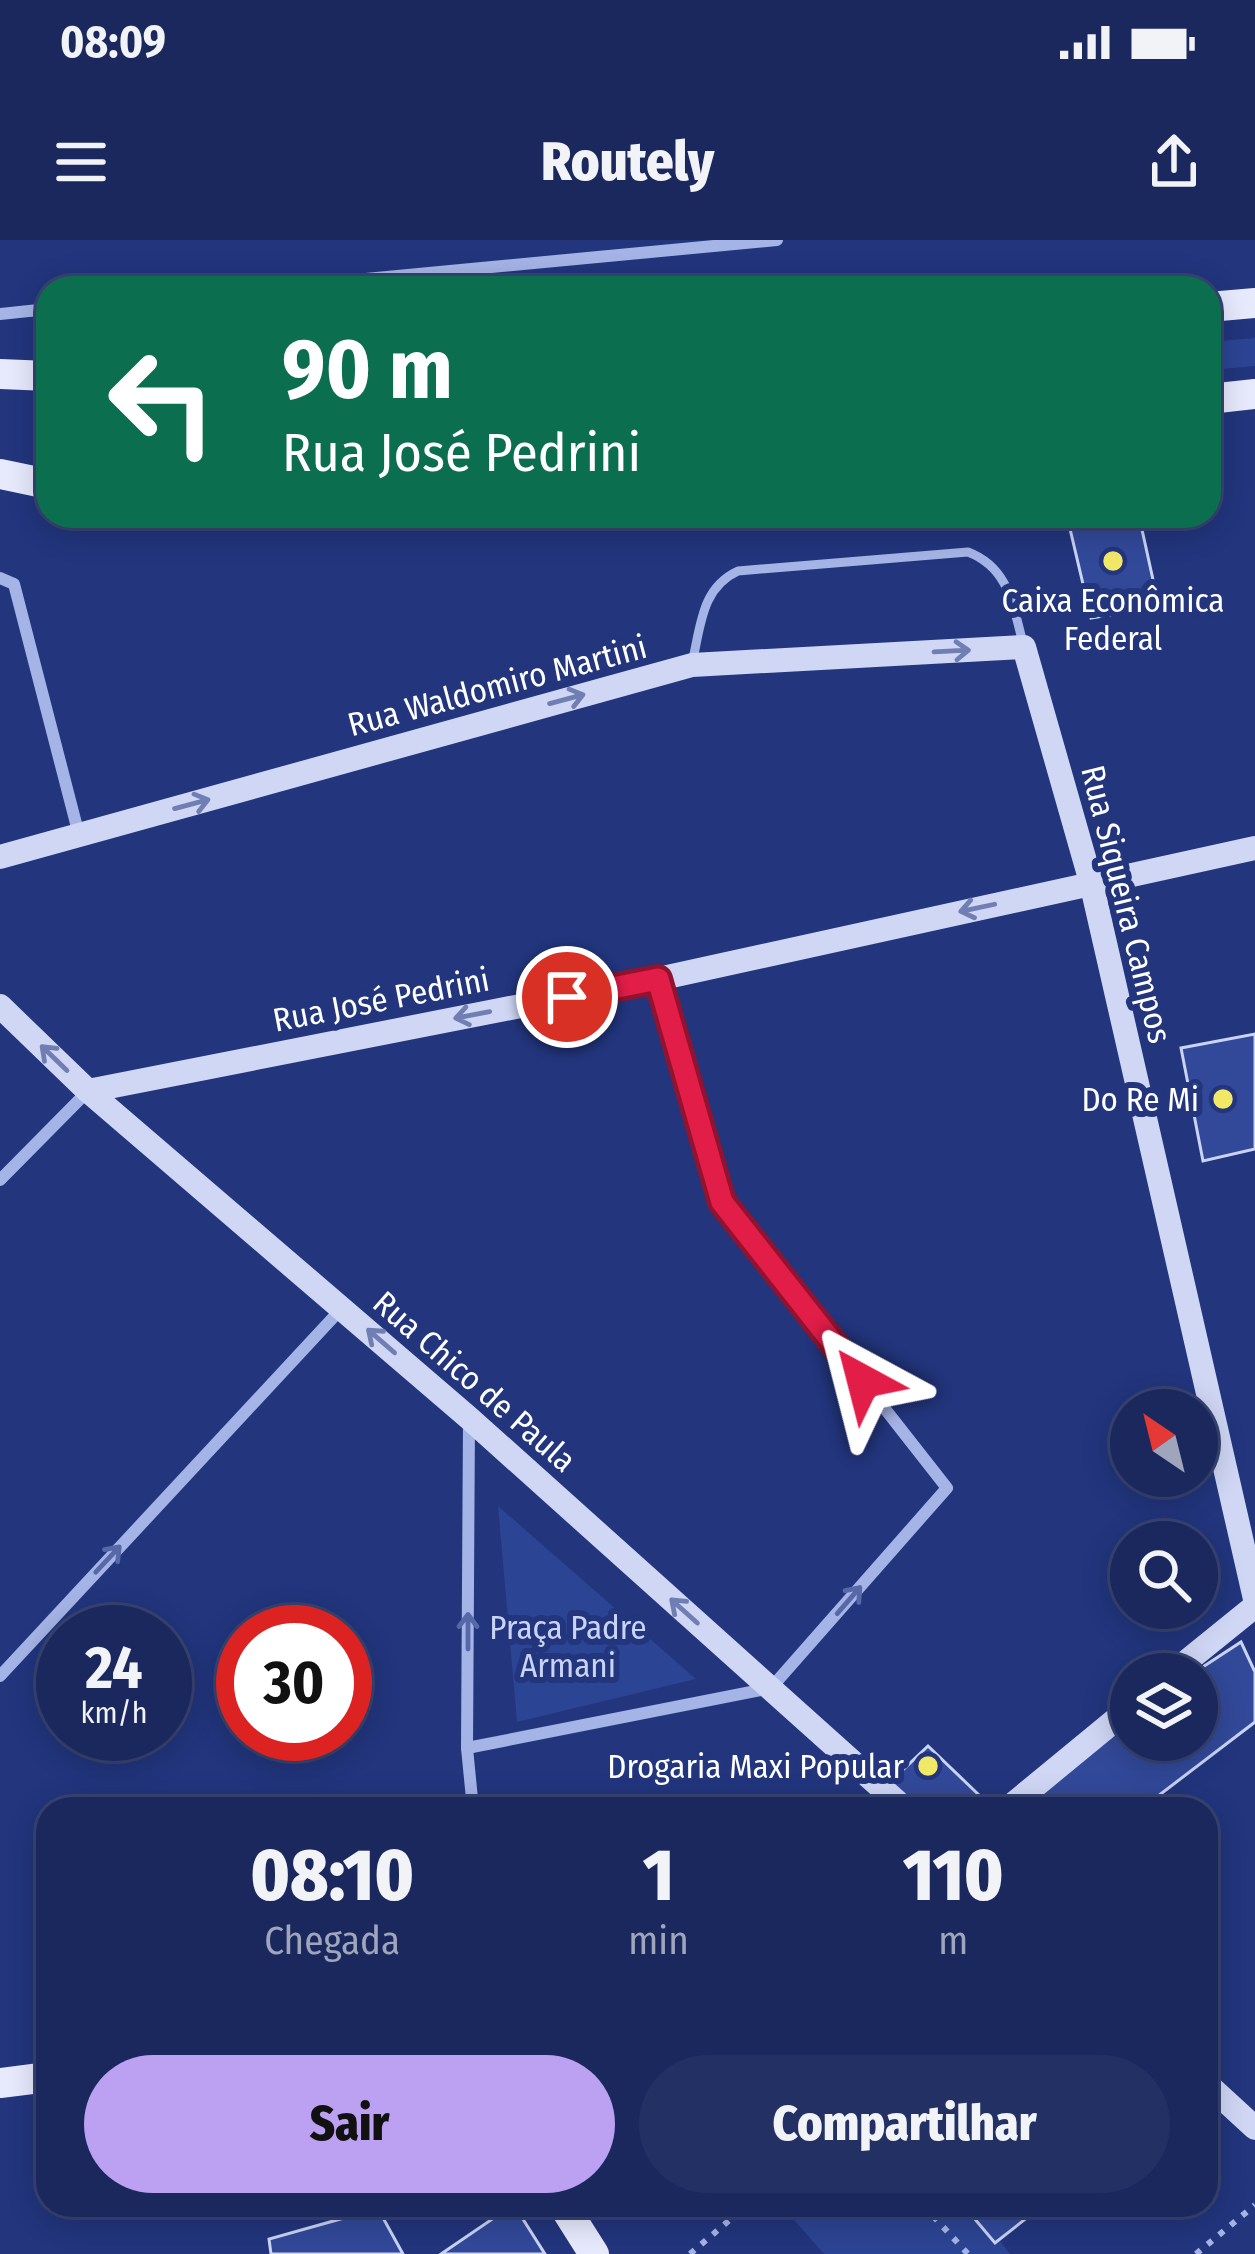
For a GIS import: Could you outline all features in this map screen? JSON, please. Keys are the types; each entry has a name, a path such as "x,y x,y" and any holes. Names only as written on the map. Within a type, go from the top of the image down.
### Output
{"main road":[{"path":"1221,306 1255,303"},
{"path":"0,374 36,376"},
{"path":"1221,398 1255,394"},
{"path":"0,474 36,482"},
{"name":"Rua Waldomiro Martini","path":"0,857 692,665 1024,646"},
{"name":"Rua Siqueira Campos","path":"1024,646 1091,882 1255,1603"},
{"name":"Rua José Pedrini","path":"88,1091 658,979 1255,848"},
{"name":"Rua Chico de Paula","path":"0,1006 88,1091 469,1418 892,1797"},
{"path":"1196,1653 1255,1603"},
{"path":"1022,1797 1110,1724"},
{"path":"0,2083 36,2078"},
{"path":"1218,2094 1255,2128"},
{"path":"571,2217 594,2254"}],"street":[{"path":"396,276 777,240"},
{"path":"0,314 36,310"},
{"path":"0,578 14,584 79,835"},
{"path":"467,1748 772,1688 947,1488 722,1202 658,979"},
{"path":"0,1180 88,1091"},
{"path":"0,1676 342,1308"},
{"path":"469,1418 467,1748 472,1797"}],"lane":[{"path":"692,665 708,600 720,579 738,571 968,552 989,560 1006,581 1024,646"}],"path":[{"path":"1196,2254 1255,2205"},
{"path":"690,2254 733,2217"},
{"path":"934,2217 968,2254"}],"green space":[{"path":"1255,338 1255,366 1221,369 1221,341"},
{"name":"Praça Padre Armani","path":"498,1506 696,1679 517,1722"},
{"path":"792,2217 982,2217 1010,2254 824,2254"}],"building":[{"name":"Caixa Econômica Federal","path":"1070,528 1142,528 1159,607 1091,618"},
{"name":"Do Re Mi","path":"1255,1034 1255,1149 1203,1161 1181,1048"},
{"path":"1241,1642 1255,1672 1255,1722 1218,1750 1218,1657"},
{"path":"1110,1736 1110,1761 1204,1761 1157,1797 1037,1797"},
{"name":"Drogaria Maxi Popular","path":"928,1746 980,1796 899,1797 886,1786"},
{"path":"383,2217 403,2254 271,2254 269,2239 344,2218"},
{"path":"495,2217 521,2217 545,2254 441,2254"},
{"path":"973,2217 1028,2217 995,2243"}],"place":[{"name":"Caixa Econômica Federal","path":"1113,561"},
{"name":"Do Re Mi","path":"1223,1099"},
{"name":"Drogaria Maxi Popular","path":"928,1766"}],"route":[{"path":"567,997 658,979 722,1202 863,1381"}]}
